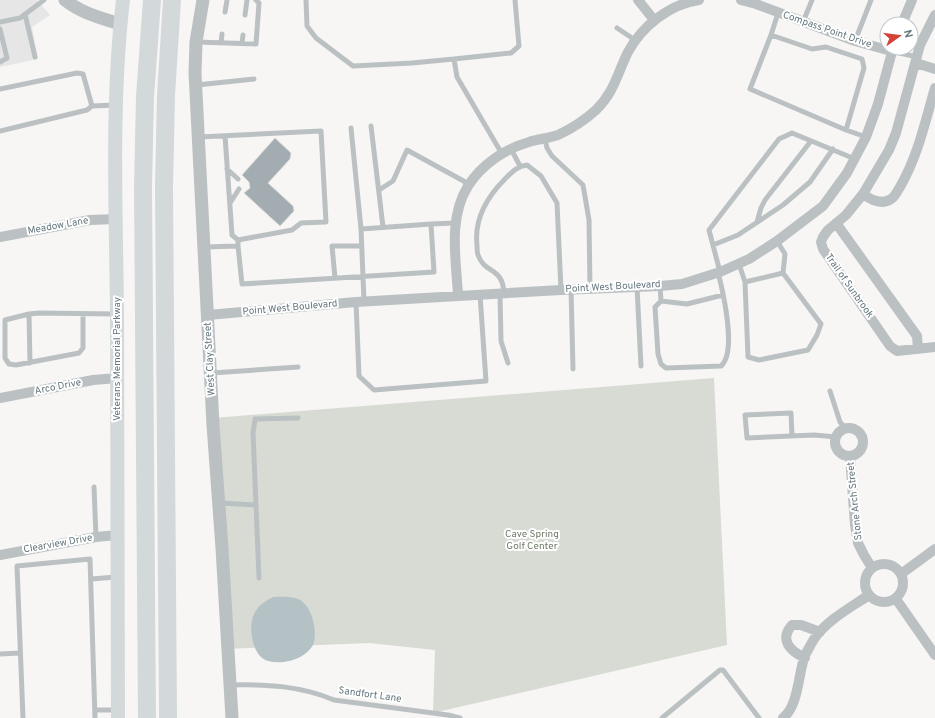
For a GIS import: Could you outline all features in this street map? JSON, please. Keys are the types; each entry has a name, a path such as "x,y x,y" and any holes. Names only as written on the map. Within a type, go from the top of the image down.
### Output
{"highway":[{"path":"147,718 143,187 145,96 152,0"},
{"path":"168,718 164,188 166,96 172,0"}],"main road":[{"name":"Veterans Memorial Parkway","path":"118,714 115,137 120,24 123,0"}],"street":[{"path":"65,0 71,5 86,12 120,24"},
{"name":"West Clay Street","path":"203,0 196,42 198,137 232,718"},
{"path":"638,0 654,20"},
{"path":"458,295 455,223 458,207 469,184 479,171 506,151 529,142 559,134 578,124 595,110 615,86 628,53 635,40 654,20 677,7 699,0"},
{"name":"Compass Point Drive","path":"741,0 856,41 879,47"},
{"path":"905,16 912,0"},
{"name":"Trail of Sunbrook","path":"935,15 920,45 896,133 889,150 863,194 846,215 823,237 821,242 823,249 890,346 897,351 935,347"},
{"name":"Point West Boulevard","path":"208,315 458,295 660,286 682,284 719,272 739,264 777,241 823,206 847,173 866,137 878,104 890,56"},
{"path":"916,60 935,69"},
{"path":"863,194 871,200 884,202 892,199 909,170 917,150 935,88"},
{"name":"Meadow Lane","path":"0,237 90,220 116,219"},
{"path":"836,223 917,336 918,349"},
{"name":"Arco Drive","path":"0,398 93,380 117,378"},
{"path":"836,437 842,430 846,429"},
{"name":"Stone Arch Street","path":"836,437 835,442 838,450 850,456 855,454 861,448 861,436 855,429 846,429"},
{"name":"Stone Arch Street","path":"850,456 855,525 858,543 872,568"},
{"name":"Clearview Drive","path":"0,555 96,537 117,535"},
{"path":"901,574 935,549"},
{"path":"888,564 898,569 901,574 903,584 900,595 896,599 885,603 878,602 869,595 865,584 865,578 872,568 877,565 888,564"},
{"path":"785,717 789,713 795,697 805,658 814,640 824,627 869,595"},
{"path":"896,599 935,655"},
{"path":"805,658 796,653 789,646 786,640 788,631 792,625 801,625 820,632"}],"lane":[{"path":"0,22 20,18 44,0"},
{"path":"225,12 227,0"},
{"path":"245,15 247,0"},
{"path":"196,42 256,44 259,3 256,0"},
{"path":"306,0 307,26 316,38 353,66 412,63 511,53 519,46 515,0"},
{"path":"803,22 812,0"},
{"path":"856,41 871,0"},
{"path":"778,13 750,89 866,137"},
{"path":"25,14 35,57"},
{"path":"617,28 635,40"},
{"path":"0,29 7,58 0,62"},
{"path":"221,43 222,34"},
{"path":"242,43 243,35"},
{"path":"771,35 812,49 826,47 862,59 864,68 846,130"},
{"path":"906,56 916,60"},
{"path":"454,58 457,77 506,151 520,166"},
{"path":"0,89 77,73 84,74 92,106"},
{"path":"196,85 254,79"},
{"path":"0,131 87,110 92,106 116,105"},
{"path":"371,126 383,227"},
{"path":"351,128 362,246 363,277 360,302 359,376 374,390 486,381 480,295"},
{"path":"198,137 321,131 326,222 301,223 292,230 238,240"},
{"path":"723,294 703,301 687,304 661,302 655,307 658,354 661,364 666,368 721,366 725,363 728,345 726,305 709,230 780,138 792,133 855,159"},
{"path":"225,136 232,235 238,240"},
{"path":"544,139 552,156 583,185 589,220 590,288"},
{"path":"757,222 765,200 811,141"},
{"path":"713,245 738,235 783,206 810,182 833,149"},
{"path":"379,190 393,181 407,150 469,184"},
{"path":"508,363 501,341 503,283 499,275 485,266 478,255 476,237 480,216 489,198 494,191 520,166 527,165 541,176 556,203 573,369"},
{"path":"227,169 238,179"},
{"path":"230,203 239,190"},
{"path":"361,228 455,223"},
{"path":"238,240 242,284 434,272 431,224"},
{"path":"739,264 745,282 748,356 759,360 808,350 817,335 821,324 782,272 785,254 777,241"},
{"path":"204,247 238,246"},
{"path":"334,278 332,246 362,246"},
{"path":"745,282 782,272"},
{"path":"660,286 661,302"},
{"path":"637,287 641,366"},
{"path":"82,314 83,348 79,353 30,363 16,364 9,364 5,358 5,320 29,314 82,314 117,314"},
{"path":"29,314 30,363"},
{"path":"211,373 298,367"},
{"path":"830,391 840,422 846,429"},
{"path":"792,436 791,413 745,415 747,438 792,436 814,435 836,437"},
{"path":"259,578 253,432 255,419 298,418"},
{"path":"94,487 96,537"},
{"path":"219,503 256,505"},
{"path":"23,718 17,566 90,559 95,718"},
{"path":"91,579 117,577"},
{"path":"0,654 20,653"},
{"path":"662,718 720,670 723,670 759,718"},
{"name":"Sandfort Lane","path":"230,685 256,684 289,687 318,693 334,700 436,713 460,718"},
{"path":"95,710 118,714"}],"shaded area":[{"path":"0,0 37,0 50,15 32,27 38,59 0,67"},
{"path":"273,597 289,597 298,599 307,606 310,612 315,631 314,642 306,654 299,658 283,662 268,661 262,658 255,649 251,629 253,617 258,607 262,603"}],"green space":[{"name":"Cave Spring Golf Center","path":"714,378 727,645 433,713 435,650 369,643 225,649 213,418"}],"building":[{"path":"275,138 291,153 290,159 268,183 293,206 294,211 280,226 244,193 250,188 249,182 242,175"}]}
